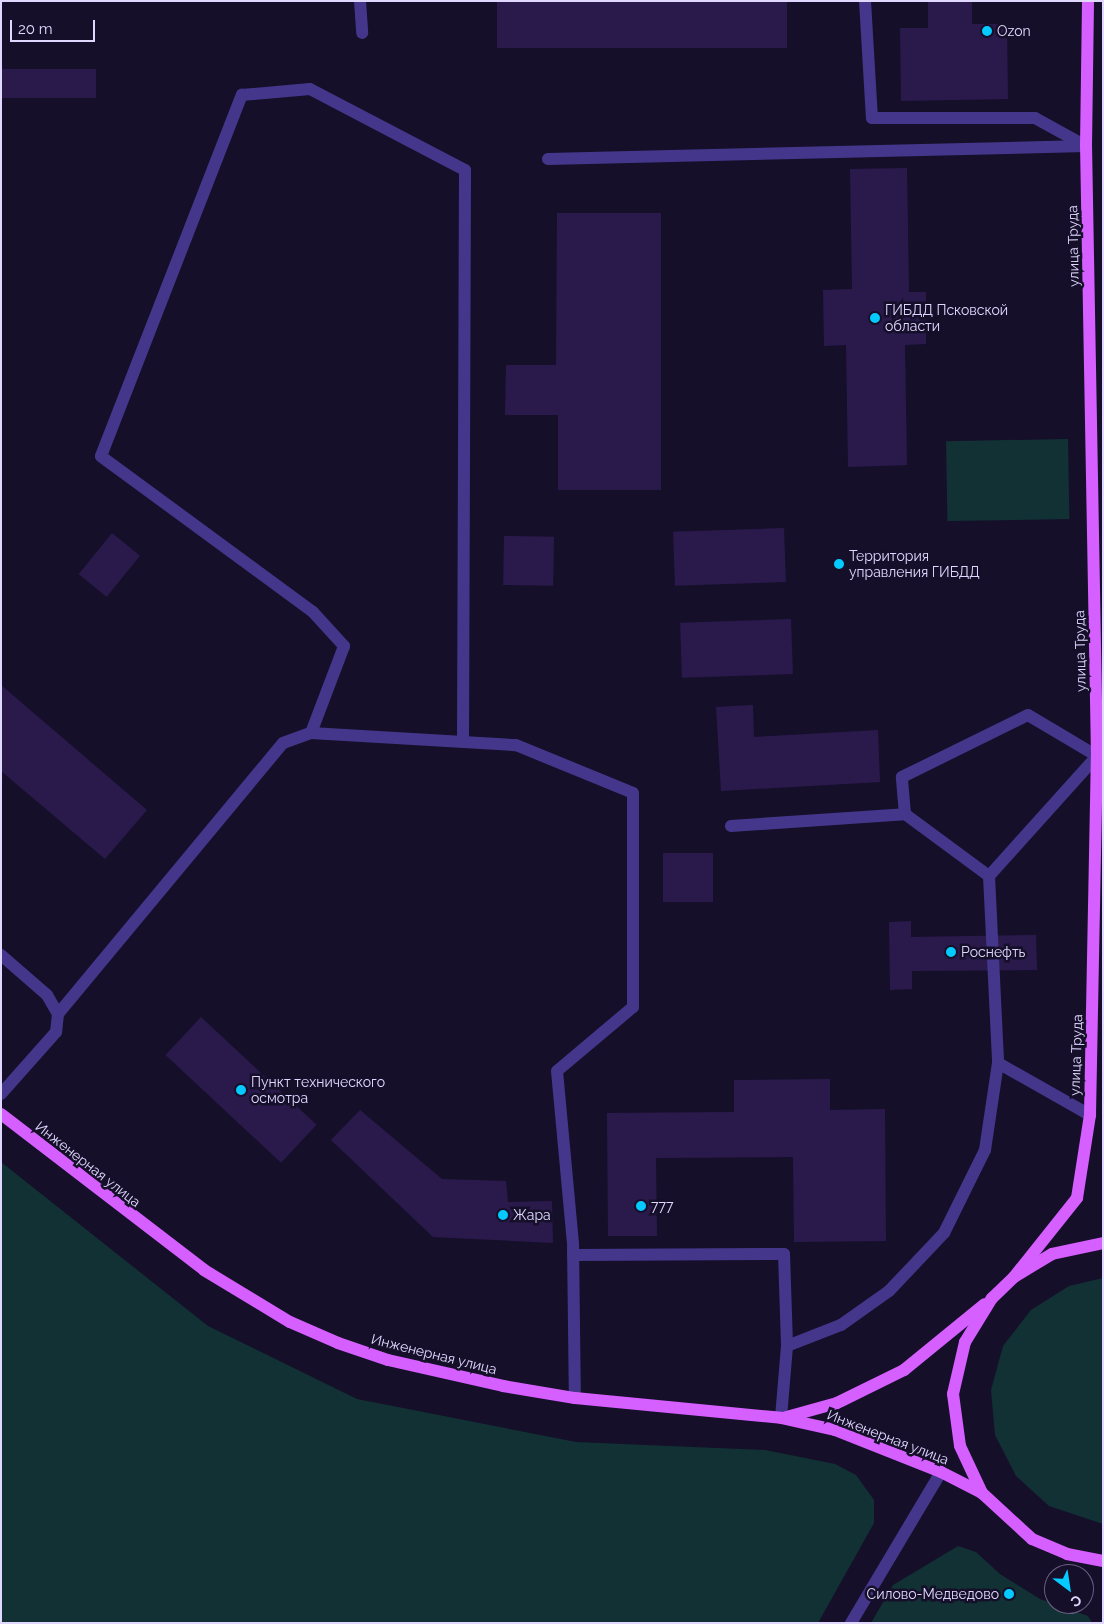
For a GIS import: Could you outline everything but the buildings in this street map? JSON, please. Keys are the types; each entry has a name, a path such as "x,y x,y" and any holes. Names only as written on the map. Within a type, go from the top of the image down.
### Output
{"main road":[{"name":"улица Труда","path":"1014,1277 1078,1198 1090,1114 1097,756 1086,146 1088,1"},
{"name":"Инженерная улица","path":"1,1114 204,1270 290,1322 388,1360 575,1398 781,1418 835,1430 941,1472 982,1493 1032,1539 1067,1554 1103,1561"},
{"name":"Инженерная улица","path":"781,1418 837,1402 904,1370 992,1298 1014,1277 1052,1254 1103,1243"},
{"name":"Инженерная улица","path":"982,1493 960,1446 953,1394 965,1342 992,1298"}],"street":[{"path":"360,1 362,33"},
{"path":"865,1 872,118 1035,118 1086,146"},
{"path":"311,733 344,646 312,612 101,456 242,95 310,89 465,170 464,739"},
{"path":"548,159 1086,146"},
{"path":"787,1346 842,1325 889,1291 944,1233 985,1150 998,1063 989,876 1097,756 1028,714 902,777 905,814"},
{"path":"1,1094 56,1032 58,1014 258,768 283,743 311,733 464,739 516,745 633,793 633,1008 556,1071 573,1255 575,1398"},
{"path":"731,826 905,814 989,876"},
{"path":"1,955 47,995 58,1014"},
{"path":"998,1063 1090,1114"},
{"path":"573,1255 784,1254 787,1346 781,1418"},
{"path":"851,1623 941,1472"}],"green space":[{"path":"1068,439 1069,519 947,521 946,441"},
{"path":"1,1162 208,1326 357,1399 576,1442 765,1450 835,1464 856,1475 874,1500 874,1523 818,1623 1,1623"},
{"path":"1103,1278 1103,1524 1049,1506 1016,1476 995,1435 991,1390 1003,1346 1031,1310 1069,1286"},
{"path":"958,1546 976,1552 1000,1574 1044,1600 1044,1614 1082,1614 1088,1616 1092,1623 871,1623 893,1585"}],"place":[{"name":"Ozon","path":"987,31"},
{"name":"ГИБДД Псковской области","path":"875,318"},
{"name":"Территория управления ГИБДД","path":"839,564"},
{"name":"Роснефть","path":"951,952"},
{"name":"Пункт технического осмотра","path":"241,1090"},
{"name":"777","path":"641,1206"},
{"name":"Жара","path":"503,1215"},
{"name":"Силово-Медведово","path":"1009,1594"}]}
